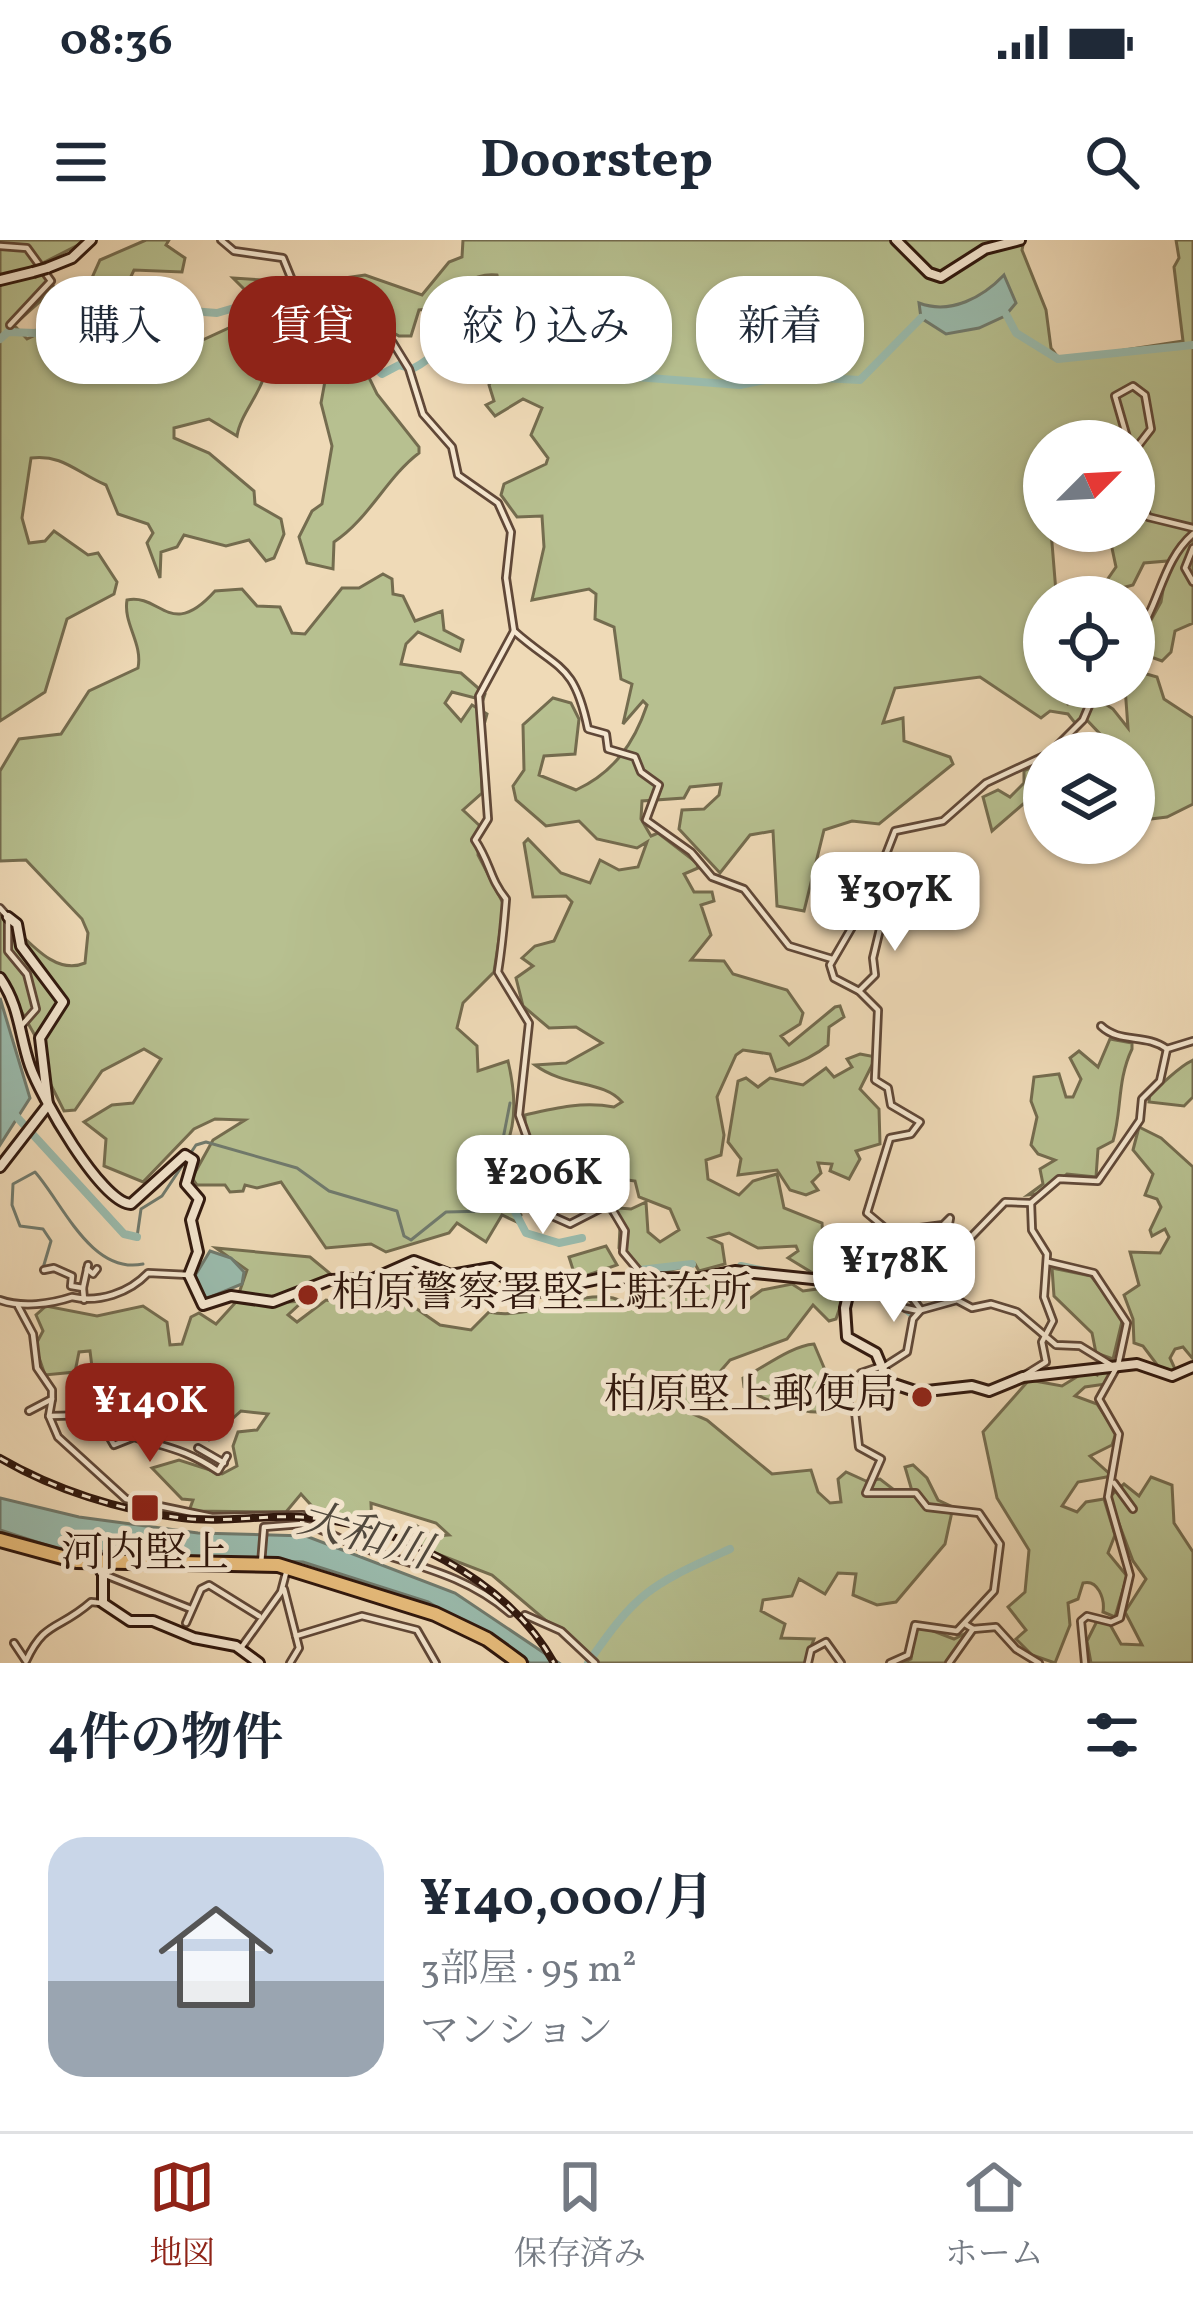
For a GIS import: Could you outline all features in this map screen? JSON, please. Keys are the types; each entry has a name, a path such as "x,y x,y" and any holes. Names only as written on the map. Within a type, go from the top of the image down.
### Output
{"highway":[{"path":"0,1540 99,1568 261,1561 288,1567 435,1614 487,1639 520,1663"}],"main road":[{"path":"0,280 72,258 91,240"},
{"path":"896,240 928,273 941,278 980,251 1020,240"},
{"path":"0,1167 47,1107 40,1038 62,998 21,946 16,924 8,917"},
{"path":"0,978 22,1025 30,1067 47,1107 92,1178 119,1203 137,1201 173,1161 190,1156 194,1163 187,1188 199,1206 190,1220 198,1252 189,1275 206,1306 232,1296 273,1302 330,1280 373,1279 414,1262 464,1276 491,1268 529,1294 591,1280 735,1271 852,1286 845,1334 876,1353 891,1385 918,1392 947,1394 972,1386 999,1390 1023,1377 1115,1365 1137,1364 1172,1376 1193,1367"},
{"path":"99,1568 102,1599 130,1621 153,1622 194,1638 241,1648 259,1663"}],"street":[{"path":"221,240 234,251 283,258 296,290 361,306 370,325 393,343 412,374 426,420 452,447 458,475 498,503 510,527 506,578 514,631 479,696 484,720 480,760 488,819 476,840 488,854 495,889 506,899 501,927 506,945 498,972 530,1030 519,1114 536,1163 555,1190 555,1220 575,1223 605,1203 620,1220 623,1252 638,1270 619,1281"},
{"path":"0,246 27,248 50,281 10,325"},
{"path":"1122,420 1115,396 1133,386 1145,395 1149,420"},
{"path":"1155,520 1193,531 1171,555 1155,607"},
{"path":"1193,548 1185,568 1193,582"},
{"path":"514,631 548,653 573,680 588,729 606,734 608,749 635,757 641,772 659,785 646,820 691,852 712,877 744,890 789,946 832,959"},
{"path":"1070,732 1088,708"},
{"path":"921,1311 905,1288 898,1238 874,1222 868,1205 890,1138 911,1133 920,1122 891,1105 888,1088 874,1080 881,1018 859,991 834,978 832,959 868,898 895,831 943,821 986,783 1023,765"},
{"path":"859,991 875,975 873,958 887,900"},
{"path":"0,908 8,917 8,951 28,974 36,1009 22,1025"},
{"path":"1100,1026 1117,1037 1144,1037 1167,1049 1193,1041"},
{"path":"902,1256 920,1228 943,1226 950,1218 948,1228 958,1242 972,1236 1005,1202 1031,1203 1059,1178 1095,1184 1113,1167 1140,1120 1144,1096 1160,1081 1167,1049"},
{"path":"1023,1377 1046,1363 1044,1336 1053,1321 1044,1297 1048,1262 1032,1230 1031,1203"},
{"path":"1048,1262 1094,1273 1124,1312 1126,1337 1099,1399 1119,1434 1108,1497 1130,1583 1120,1618 1111,1622 1088,1616 1081,1621 1085,1663"},
{"path":"84,1300 88,1267 93,1274 97,1269"},
{"path":"44,1270 64,1271 72,1276 71,1286 83,1288"},
{"path":"0,1300 18,1306 84,1300 135,1286 148,1273 189,1275"},
{"path":"852,1286 886,1290 913,1313 951,1300 979,1309 992,1304 1017,1312 1061,1347 1080,1346 1115,1365"},
{"path":"18,1306 33,1334 37,1368 52,1390 49,1416 64,1444 126,1499 212,1517 303,1515 302,1524"},
{"path":"890,1663 908,1655 915,1625 948,1634 963,1623 996,1588 1001,1556 997,1534 980,1513 926,1507 916,1493 866,1493 881,1459 859,1447 855,1412 842,1396 861,1373 907,1352 913,1319 921,1311"},
{"path":"29,1411 52,1399"},
{"path":"49,1416 97,1415 113,1444 140,1438 152,1445 174,1445 218,1471 225,1460 198,1448"},
{"path":"1114,1483 1133,1509"},
{"path":"261,1561 262,1530 302,1524 469,1582 510,1613"},
{"path":"241,1648 283,1587 288,1567"},
{"path":"99,1568 190,1610"},
{"path":"186,1623 200,1589 209,1585 259,1616"},
{"path":"283,1587 299,1648 290,1663"},
{"path":"14,1643 26,1661 30,1646 46,1628 64,1625 91,1602 100,1606 102,1599"},
{"path":"525,1615 561,1631 595,1663"},
{"path":"296,1636 372,1616 417,1630 436,1663"},
{"path":"963,1623 973,1630 996,1627 1039,1663"},
{"path":"949,1663 973,1630"},
{"path":"808,1663 817,1643 826,1642 841,1663"}],"green space":[{"path":"0,240 88,240 35,267 44,276 36,276 36,305 14,325 27,339 36,335 36,384 204,384 204,339 228,328 228,384 261,384 237,436 209,419 174,428 174,438 209,453 254,491 255,504 281,519 284,534 274,558 266,561 249,540 226,546 184,535 177,547 161,552 160,578 147,543 153,533 148,524 118,514 106,485 61,462 31,458 22,518 29,543 45,541 54,531 88,555 98,553 117,582 114,594 67,619 45,692 0,721"},
{"path":"146,240 169,240 166,245 185,258 182,272 134,270 131,276 93,276 100,260"},
{"path":"463,240 1024,240 1022,250 1046,310 1051,348 1060,360 1183,341 1174,267 1179,258 1176,240 1193,240 1193,623 1175,631 1171,652 1162,661 1155,658 1155,613 1168,561 1144,563 1138,576 1110,576 1116,567 1113,552 1155,552 1155,420 1023,420 1023,552 1053,552 1055,576 1023,576 1023,706 980,677 895,688 883,723 903,718 904,741 950,757 953,764 879,824 852,821 824,830 804,911 777,906 773,831 750,835 720,873 679,829 682,810 704,809 719,795 721,784 690,787 684,798 642,801 641,819 651,836 658,833 697,863 698,868 684,874 694,892 712,892 714,901 701,905 711,935 691,960 724,961 733,974 787,990 803,1013 800,1024 781,1036 789,1045 835,1007 840,1006 844,1017 829,1027 828,1045 776,1071 770,1054 743,1050 736,1055 717,1097 724,1135 721,1155 706,1160 708,1179 739,1195 753,1181 777,1174 784,1208 822,1223 824,1254 838,1255 852,1243 882,1259 869,1279 842,1272 821,1278 788,1258 798,1251 796,1246 758,1248 729,1233 710,1238 722,1244 725,1264 699,1271 695,1264 663,1272 635,1270 619,1248 620,1227 606,1207 631,1209 646,1202 648,1232 660,1242 679,1230 670,1209 639,1197 635,1181 614,1178 599,1156 583,1177 541,1183 525,1140 525,1115 580,1105 614,1107 622,1102 605,1090 535,1065 566,1063 602,1043 576,1027 549,1028 523,1006 516,978 533,966 522,958 535,946 554,941 572,902 566,896 533,897 524,843 528,839 561,873 590,883 600,860 619,870 638,867 647,842 637,848 597,839 579,821 546,826 516,800 513,786 524,770 523,725 553,698 571,703 579,719 575,754 544,756 539,775 576,790 620,756 647,705 643,701 623,724 632,684 621,679 614,627 595,619 596,594 589,589 532,600 544,547 542,516 517,517 501,495 504,484 546,464 548,458 531,435 542,408 523,399 495,416 486,405 494,401 490,384 672,384 672,276 438,276 449,262 462,257"},
{"path":"396,286 420,294 411,336 399,336"},
{"path":"324,384 372,384 419,447 419,453 358,522 334,542 333,569 307,563 299,537 312,511 322,504 332,446 321,403"},
{"path":"383,574 392,579 393,594 403,596 415,621 442,611 444,630 463,640 460,651 418,632 406,644 401,664 461,673 485,694 483,700 452,692 445,703 461,721 472,705 487,714 480,740 482,793 463,810 480,826 478,855 504,905 494,972 463,1003 457,1028 477,1046 478,1071 508,1061 514,1097 512,1126 489,1187 494,1198 513,1204 521,1215 517,1222 502,1215 486,1242 457,1223 449,1233 386,1252 371,1244 326,1248 281,1182 257,1188 245,1185 243,1191 230,1192 225,1185 197,1185 192,1178 213,1140 245,1120 215,1119 194,1129 143,1182 104,1166 106,1139 84,1122 112,1105 133,1103 161,1059 144,1049 102,1071 75,1110 64,1111 46,1075 43,1050 0,973 0,915 50,959 73,966 85,963 88,933 82,919 26,860 0,861 0,771 19,739 61,734 89,691 138,668 127,600 187,613 215,591 242,589 257,606 280,607 292,633 305,634 342,588 359,588"},
{"path":"1157,677 1164,699 1193,718 1193,804 1155,818 1155,732 1098,732 1086,719 1089,708 1111,708 1128,728 1127,708 1155,708"},
{"path":"1026,708 1085,708 1075,723 1068,714 1050,711 1041,718"},
{"path":"1023,784 1023,804 992,831 983,797 998,790 1010,797"},
{"path":"1110,1039 1132,1043 1132,1049 1113,1141 1098,1149 1096,1177 1067,1174 1046,1193 1028,1195 1043,1184 1040,1169 1055,1160 1038,1154 1031,1145 1037,1117 1031,1101 1034,1077 1059,1074 1066,1097 1073,1097 1081,1079 1070,1058 1079,1051 1098,1067"},
{"path":"860,1054 876,1057 860,1089 879,1109 880,1144 856,1151 860,1159 849,1179 830,1171 832,1164 818,1163 821,1173 812,1182 818,1190 806,1195 790,1190 777,1170 738,1175 741,1159 728,1142 738,1081 746,1078 758,1087 770,1078 803,1085 826,1068 834,1077 852,1067 847,1059"},
{"path":"1193,1060 1193,1097 1184,1106 1149,1102 1150,1092"},
{"path":"1139,1127 1161,1138 1193,1167 1193,1359 1183,1347 1175,1349 1170,1358 1176,1371 1161,1370 1143,1346 1134,1343 1133,1319 1124,1295 1139,1285 1130,1252 1160,1253 1169,1237 1165,1229 1152,1236 1150,1230 1161,1207 1157,1199 1145,1195 1153,1174 1133,1150"},
{"path":"606,1246 617,1265 576,1279 569,1257"},
{"path":"216,1248 310,1257 333,1276 285,1295 289,1302 303,1301 288,1315 297,1322 326,1300 385,1310 404,1300 440,1325 471,1330 489,1312 520,1312 599,1297 641,1308 672,1286 742,1273 748,1284 742,1297 748,1300 762,1290 792,1284 803,1291 825,1288 828,1294 846,1289 836,1319 829,1321 813,1305 787,1339 730,1360 686,1411 707,1420 772,1474 811,1470 818,1492 830,1503 841,1502 838,1479 846,1472 866,1481 880,1479 898,1493 912,1491 905,1467 913,1465 927,1478 938,1500 953,1507 945,1544 896,1602 877,1605 853,1595 856,1574 838,1573 825,1594 799,1579 792,1596 763,1600 761,1611 785,1624 781,1638 814,1639 805,1663 596,1663 492,1575 422,1548 413,1536 417,1526 433,1536 449,1535 436,1523 371,1503 372,1527 319,1514 301,1494 286,1512 189,1511 193,1500 182,1499 152,1468 179,1460 222,1474 237,1466 233,1446 238,1432 257,1430 268,1414 241,1411 211,1438 223,1387 208,1381 191,1389 177,1380 163,1390 154,1430 122,1428 95,1391 90,1351 79,1352 75,1372 45,1375 35,1346 43,1331 36,1315 46,1306 97,1316 143,1306 167,1322 170,1345 182,1344 191,1317 199,1313 216,1324 236,1302 247,1270"},
{"path":"1052,1268 1091,1276 1123,1317 1113,1359 1096,1353 1092,1333 1054,1296"},
{"path":"814,1344 828,1377 829,1410 810,1412 786,1406 744,1387 743,1378 787,1352"},
{"path":"1113,1367 1106,1384 1085,1387 1075,1396 1097,1404 1116,1433 1112,1445 1090,1456 1112,1476 1078,1482 1062,1506 1077,1512 1086,1502 1104,1499 1115,1535 1108,1553 1127,1576 1115,1617 1103,1612 1096,1587 1083,1583 1078,1599 1068,1603 1070,1625 1055,1663 1032,1655 1016,1639 1026,1630 1008,1607 1025,1592 1029,1550 997,1498 983,1432 1029,1380 1062,1386 1088,1370 1097,1375 1098,1370"},
{"path":"1151,1477 1172,1485 1174,1523 1193,1552 1193,1663 1091,1663 1087,1641 1097,1621 1108,1621 1121,1644 1142,1645 1125,1612 1146,1579 1133,1561 1109,1497 1124,1484 1139,1496"},
{"path":"923,1627 954,1639 970,1631 947,1663 901,1663 911,1659 915,1629"}],"shaded area":[{"path":"1004,275 1016,303 1005,316 979,328 946,334 921,318 919,303 943,307 966,302"},
{"path":"0,998 30,1098 0,1145"},
{"path":"210,1251 231,1258 244,1272 242,1284 213,1296 207,1305 193,1279"},
{"path":"0,1498 79,1517 198,1533 306,1536 455,1593 559,1663 530,1663 428,1602 303,1562 58,1549 0,1530"}],"waterway":[{"path":"0,339 8,332 35,333 139,307 217,313 241,306 256,313 285,310 319,319 382,374 399,365 412,369 427,359 490,286 537,306 636,377 740,385 785,376 860,380 921,318"},
{"path":"1006,314 1016,333 1058,359 1193,345"},
{"path":"137,1237 141,1209 162,1196 196,1145 206,1142 297,1168 329,1191 397,1211 404,1236 411,1240 446,1212 489,1211 510,1103"},
{"path":"15,1115 124,1234 137,1237"},
{"path":"43,1268 51,1241 43,1229 20,1226 12,1205 13,1184 35,1172 93,1248 125,1264 143,1264"},
{"path":"492,1203 512,1206 526,1233 559,1243 582,1238"},
{"path":"640,1270 692,1264"},
{"path":"741,1266 794,1277"},
{"path":"818,1285 885,1292 913,1315"},
{"path":"588,1663 620,1619 648,1592 730,1549"}],"railway":[{"path":"0,1458 65,1489 159,1515 301,1517 373,1530 446,1561 479,1582 509,1606 554,1663"}],"place":[{"name":"柏原警察署堅上駐在所","path":"308,1295"},
{"name":"柏原堅上郵便局","path":"922,1397"},
{"name":"河内堅上","path":"145,1508"}],"water label":[{"name":"大和川","path":"364,1538"}]}
